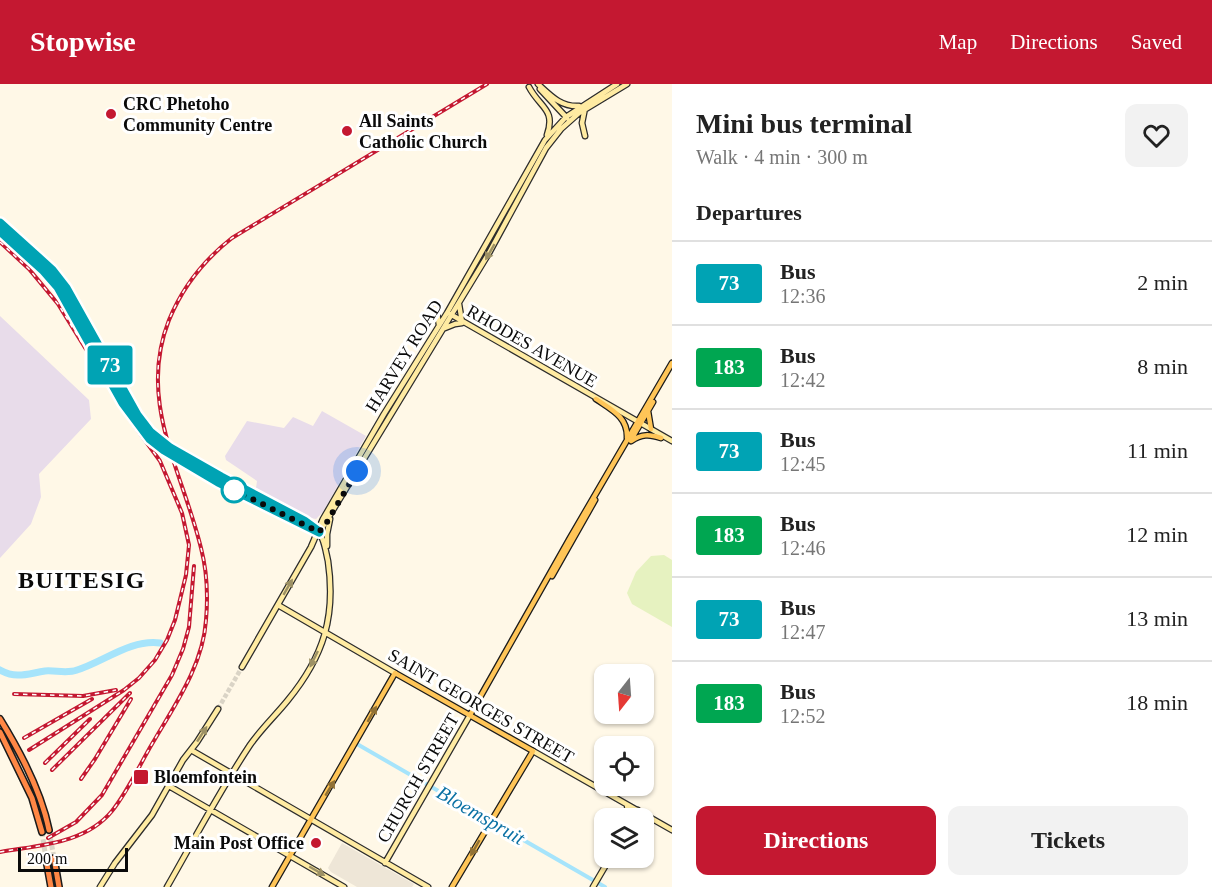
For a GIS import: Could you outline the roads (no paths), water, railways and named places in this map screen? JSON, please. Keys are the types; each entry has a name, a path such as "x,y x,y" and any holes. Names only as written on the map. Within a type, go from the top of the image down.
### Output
{"highway":[{"path":"0,719 30,775 43,807 49,830"},
{"path":"0,732 32,798 42,832"},
{"path":"54,858 59,887"},
{"path":"46,859 51,887"}],"main road":[{"path":"537,84 560,102 583,107 582,123 585,136"},
{"path":"537,84 567,119"},
{"name":"HARVEY ROAD","path":"242,667 311,547 323,519 450,314 545,140 567,119 617,84"},
{"name":"HARVEY ROAD","path":"583,107 627,84"},
{"path":"528,86 562,124"},
{"path":"528,86 537,100 550,113 550,125 545,140"},
{"name":"HARVEY ROAD","path":"450,314 459,304 498,238 546,148 562,124"},
{"path":"0,223 52,270 70,295 137,415 158,440 309,524 319,532 328,561"},
{"path":"0,231 44,271 65,298 123,403 150,439 164,450 218,482 319,532"},
{"path":"65,298 70,295"},
{"path":"436,306 442,327 463,322 459,304"},
{"name":"RHODES AVENUE","path":"450,314 639,423"},
{"name":"CHURCH STREET","path":"385,863 546,582 561,562 600,488 672,363"},
{"name":"CHURCH STREET","path":"639,423 672,369"},
{"path":"596,399 624,420 628,442 648,435 661,438"},
{"path":"648,411 651,429"},
{"name":"HARVEY ROAD","path":"335,508 387,416"},
{"path":"639,423 672,443"},
{"path":"639,423 672,443"},
{"path":"319,532 335,508"},
{"path":"167,887 257,735 298,687 326,632 332,600 327,534 335,508"},
{"path":"309,524 323,519"},
{"path":"311,547 312,530"},
{"name":"SAINT GEORGES STREET","path":"278,605 634,808"},
{"path":"272,887 395,673"},
{"path":"100,887 115,863 152,815 218,709"},
{"path":"191,750 428,887"},
{"path":"452,887 532,751"},
{"path":"169,786 344,887"},
{"name":"SAINT GEORGES STREET","path":"654,819 672,830"},
{"path":"593,887 604,868"}],"waterway":[{"name":"Bloemspruit","path":"0,670 17,675 45,671 73,671 138,644 160,643"},
{"name":"Bloemspruit","path":"357,744 605,887"}],"tunnel":[{"path":"218,709 242,667"},
{"path":"49,830 54,858"},
{"path":"42,832 46,859"}],"railway":[{"path":"0,852 45,845 75,837 101,822 112,811 128,787 186,685 199,653 204,637 207,611 205,566 193,519 166,435 160,407 158,379 160,350 169,320 188,285 212,255 232,238 487,84"},
{"path":"0,242 29,269 58,304 126,414 160,461 182,513 189,545 186,575 175,620 155,660 139,678 124,690 29,750"},
{"path":"48,838 76,822 102,795 172,675 189,627 194,566"},
{"path":"14,694 83,696 116,690"},
{"path":"52,770 130,693"},
{"path":"24,738 92,699"},
{"path":"81,779 131,699"},
{"path":"45,763 90,719"}],"place":[{"name":"CRC Phetoho Community Centre","path":"111,114"},
{"name":"All Saints Catholic Church","path":"347,131"},
{"name":"Bloemfontein","path":"141,777"},
{"name":"Main Post Office","path":"316,843"}],"district":[{"name":"BUITESIG","path":"82,580"}]}
